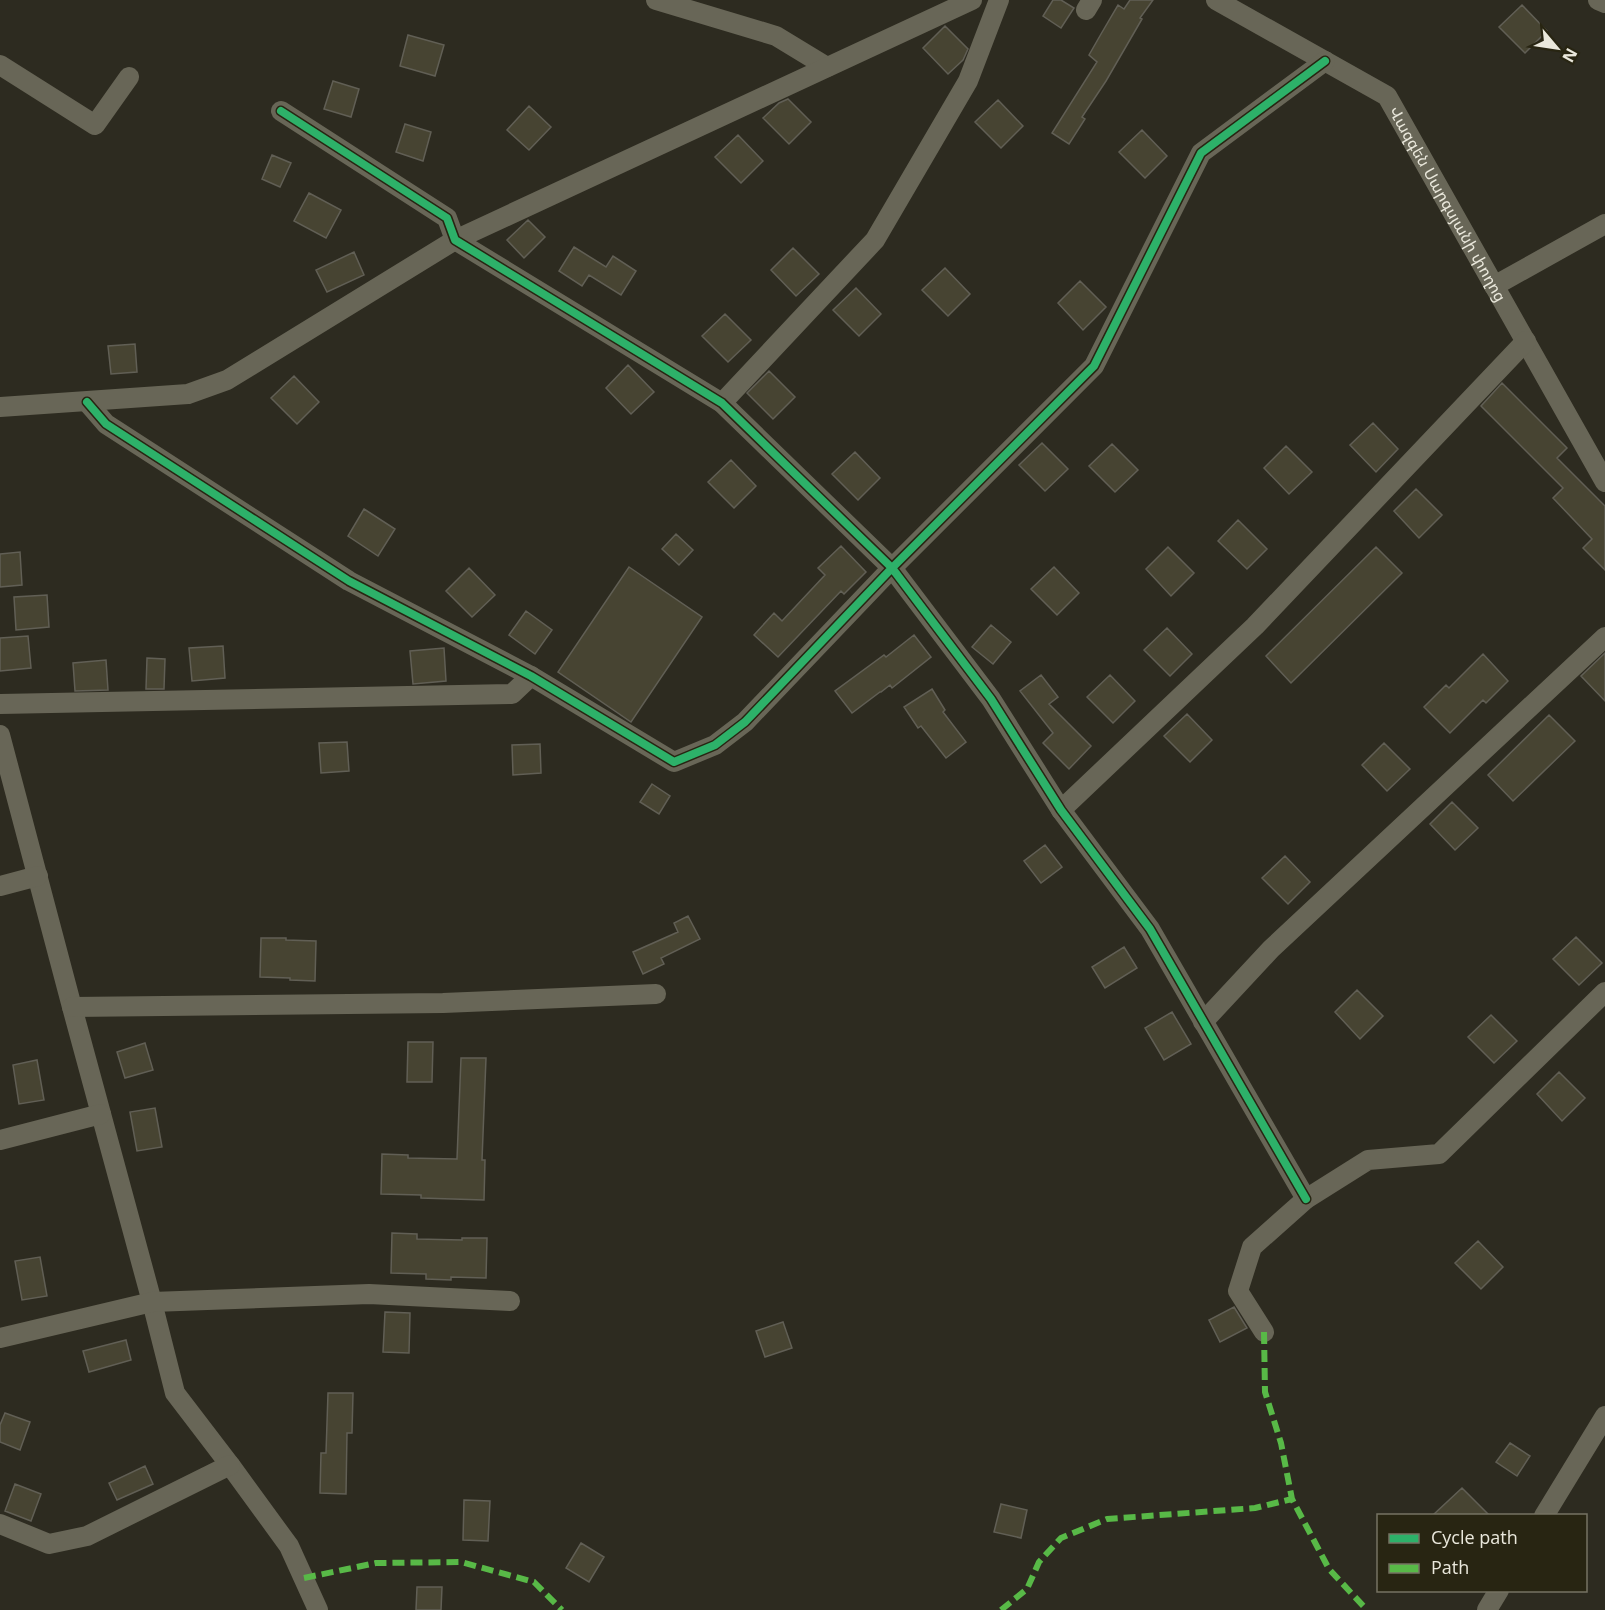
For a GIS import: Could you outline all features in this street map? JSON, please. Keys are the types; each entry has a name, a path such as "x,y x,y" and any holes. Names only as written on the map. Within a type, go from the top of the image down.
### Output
{"street":[{"path":"656,0 776,36 827,67"},
{"path":"0,407 188,394 227,380 455,240 972,0"},
{"path":"723,403 875,240 968,81 999,0"},
{"name":"Վազգեն Սարգսյանի փողոց","path":"1216,0 1387,96 1605,482"},
{"path":"1598,0 1605,3"},
{"path":"87,402 106,424 349,581 531,676 674,762 715,745 745,722 892,568 1094,366 1201,153 1325,62"},
{"path":"0,65 95,125 129,77"},
{"path":"281,111 447,218 455,240 723,403 892,568 991,699 1061,810 1150,930 1306,1199"},
{"path":"1494,286 1605,224"},
{"path":"1061,810 1255,626 1526,341"},
{"path":"1203,1022 1271,949 1605,637"},
{"path":"0,704 512,694 531,676"},
{"path":"0,735 175,1393 289,1546 318,1610"},
{"path":"0,886 38,876"},
{"path":"1264,1332 1238,1291 1252,1247 1306,1199 1368,1160 1439,1154 1605,992"},
{"path":"72,1007 443,1003 656,994"},
{"path":"0,1140 101,1114"},
{"path":"0,1338 152,1302 369,1294 510,1301"},
{"path":"1545,1514 1605,1416"},
{"path":"0,1524 49,1544 87,1536 230,1465"},
{"path":"1487,1610 1498,1592"}],"building":[{"path":"1053,0 1061,0 1074,8 1061,28 1043,16"},
{"path":"1130,0 1153,0 1140,18 1142,19 1106,81 1082,117 1085,119 1069,144 1052,133 1097,62 1089,55 1118,5 1124,9"},
{"path":"1522,5 1547,31 1525,53 1499,27"},
{"path":"945,26 968,49 963,60 948,74 923,48"},
{"path":"408,35 444,45 435,76 400,66"},
{"path":"333,81 359,89 351,117 324,109"},
{"path":"788,99 811,122 789,144 763,118 779,103"},
{"path":"998,100 1023,126 1001,148 975,122"},
{"path":"529,106 551,127 529,150 507,130"},
{"path":"405,124 431,132 423,161 396,152"},
{"path":"1142,130 1167,156 1145,178 1119,152"},
{"path":"738,135 763,161 741,183 715,157"},
{"path":"272,155 291,163 280,187 262,179"},
{"path":"309,193 341,210 326,238 294,221"},
{"path":"528,220 545,237 524,258 507,240"},
{"path":"574,247 606,267 613,256 636,271 621,295 589,275 582,286 559,271"},
{"path":"793,248 819,274 796,296 771,270"},
{"path":"354,252 364,275 327,292 316,270"},
{"path":"945,268 970,294 948,316 922,290"},
{"path":"1080,281 1106,307 1083,330 1058,303"},
{"path":"856,288 881,314 859,336 833,310"},
{"path":"725,314 751,340 728,362 702,336"},
{"path":"135,344 137,372 111,374 108,346"},
{"path":"628,365 654,392 631,414 606,388"},
{"path":"769,371 795,397 773,419 747,393"},
{"path":"294,376 319,402 297,424 271,398"},
{"path":"1502,383 1567,448 1557,458 1605,506 1605,570 1583,548 1592,539 1553,498 1563,488 1481,406"},
{"path":"1373,423 1398,449 1376,472 1350,445"},
{"path":"1042,443 1068,469 1045,491 1019,465"},
{"path":"1112,444 1138,470 1115,492 1089,466"},
{"path":"1286,446 1312,472 1289,494 1264,468"},
{"path":"855,452 880,478 858,500 832,474"},
{"path":"731,460 756,486 734,508 708,482"},
{"path":"1416,489 1442,515 1419,538 1394,511"},
{"path":"364,509 395,529 378,556 348,536"},
{"path":"1238,520 1267,549 1247,569 1218,541"},
{"path":"676,534 693,550 679,565 662,549"},
{"path":"841,546 866,572 844,594 841,591 778,657 754,635 774,613 782,621 825,575 818,568"},
{"path":"1168,547 1194,573 1171,596 1146,569"},
{"path":"1376,547 1402,573 1291,683 1266,656"},
{"path":"20,552 22,585 0,587 0,554"},
{"path":"629,567 702,617 631,722 558,672"},
{"path":"1054,567 1079,593 1057,615 1031,589"},
{"path":"469,568 495,595 472,617 446,591"},
{"path":"47,595 49,627 16,630 14,597"},
{"path":"526,611 552,630 535,654 509,635"},
{"path":"991,625 1011,642 993,664 972,647"},
{"path":"1167,628 1192,654 1170,676 1144,650"},
{"path":"914,635 931,657 892,688 890,685 852,713 835,691"},
{"path":"28,636 31,668 0,671 0,638"},
{"path":"223,646 225,678 192,681 189,648"},
{"path":"444,648 446,681 413,684 410,651"},
{"path":"1605,653 1605,701 1581,676"},
{"path":"1483,654 1508,681 1486,703 1483,700 1450,733 1424,707 1446,685 1449,688"},
{"path":"147,658 165,659 164,689 146,689"},
{"path":"106,660 108,690 75,691 73,663"},
{"path":"1041,675 1058,697 1049,704 1091,746 1069,769 1043,743 1053,733 1020,691"},
{"path":"1110,675 1135,701 1113,723 1087,697"},
{"path":"932,689 945,710 943,712 966,742 946,758 921,726 918,728 904,707"},
{"path":"1187,714 1212,740 1190,762 1164,736"},
{"path":"1549,715 1575,741 1513,801 1488,775"},
{"path":"347,742 349,771 321,773 319,743"},
{"path":"1384,743 1410,769 1387,791 1362,765"},
{"path":"540,744 541,773 513,775 512,745"},
{"path":"652,784 670,796 659,814 640,802"},
{"path":"1452,802 1478,828 1455,850 1430,824"},
{"path":"1045,845 1062,867 1041,883 1024,861"},
{"path":"1285,856 1310,882 1288,904 1262,878"},
{"path":"688,916 700,939 661,958 664,964 643,974 633,952 678,932 674,923"},
{"path":"1576,937 1602,963 1579,985 1553,959"},
{"path":"261,938 316,941 315,981 260,977"},
{"path":"1124,947 1137,968 1105,988 1092,967"},
{"path":"1357,990 1383,1016 1360,1039 1335,1012"},
{"path":"1172,1012 1191,1044 1164,1060 1145,1028"},
{"path":"1491,1015 1517,1041 1494,1063 1468,1037"},
{"path":"408,1042 433,1042 432,1082 407,1082"},
{"path":"145,1043 153,1070 125,1078 117,1052"},
{"path":"461,1058 486,1058 482,1160 485,1160 484,1200 381,1194 382,1154 408,1155 408,1158 457,1159"},
{"path":"37,1060 44,1100 19,1104 13,1065"},
{"path":"1559,1072 1585,1098 1562,1121 1537,1094"},
{"path":"155,1108 162,1147 137,1151 130,1112"},
{"path":"392,1233 417,1234 417,1239 487,1238 486,1278 426,1279 426,1274 391,1273"},
{"path":"1478,1241 1503,1267 1481,1289 1455,1263"},
{"path":"40,1257 47,1296 22,1300 15,1261"},
{"path":"1234,1307 1247,1328 1220,1342 1209,1320"},
{"path":"385,1312 410,1313 409,1353 383,1352"},
{"path":"783,1322 792,1348 765,1357 756,1331"},
{"path":"126,1340 131,1360 89,1372 83,1351"},
{"path":"328,1393 353,1393 352,1433 347,1433 346,1494 320,1493 321,1453 326,1453"},
{"path":"5,1413 30,1422 20,1450 0,1442 0,1425"},
{"path":"1510,1443 1530,1456 1517,1476 1496,1462"},
{"path":"145,1466 153,1484 117,1500 109,1483"},
{"path":"15,1484 41,1494 31,1521 5,1511"},
{"path":"1462,1488 1488,1514 1434,1514"},
{"path":"464,1500 490,1501 488,1541 463,1540"},
{"path":"1001,1504 1027,1510 1021,1538 994,1532"},
{"path":"581,1543 604,1557 589,1582 566,1568"},
{"path":"417,1587 442,1587 441,1610 416,1610"}],"marked path":[{"path":"1264,1332 1265,1392 1281,1443 1292,1499 1329,1569 1367,1610"},
{"path":"1001,1610 1027,1589 1039,1562 1061,1538 1107,1519 1255,1508 1292,1499"},
{"path":"304,1578 376,1563 461,1562 534,1582 562,1610"}],"cycle path":[{"path":"87,402 106,424 349,581 531,676 674,762 715,745 745,722 892,568 1094,366 1201,153 1325,61"},
{"path":"281,111 447,218 455,240 722,403 892,568 991,699 1061,810 1150,929 1306,1199"}]}
